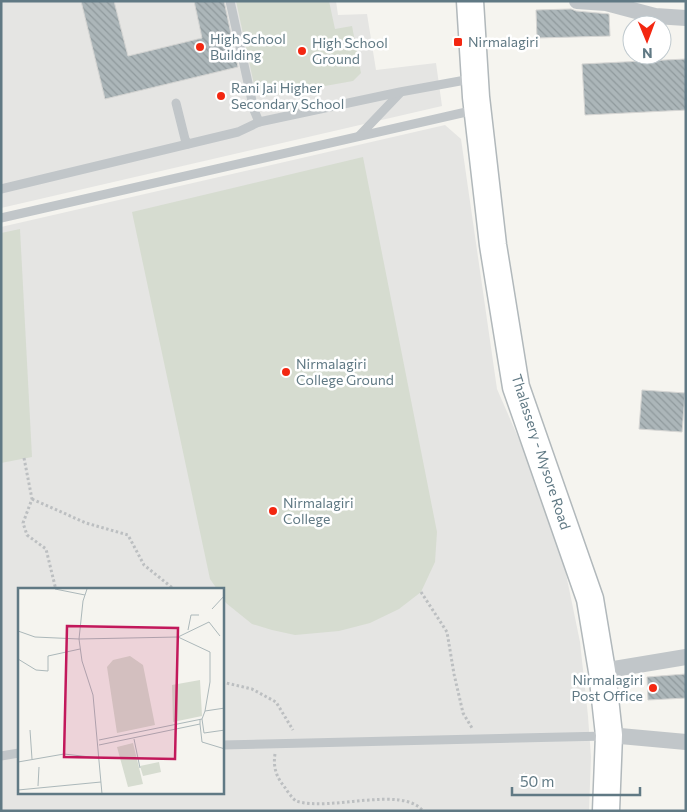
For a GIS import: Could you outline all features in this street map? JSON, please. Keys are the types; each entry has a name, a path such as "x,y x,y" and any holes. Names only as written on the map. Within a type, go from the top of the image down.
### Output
{"main road":[{"name":"Thalassery - Mysore Road","path":"470,1 477,110 493,245 516,387 590,599 610,735 606,811"}],"street":[{"path":"577,1 606,3 654,16 686,18"},
{"path":"602,671 686,657"},
{"path":"610,735 686,742"}],"lane":[{"path":"230,1 254,110 259,122"},
{"path":"1,189 238,132 259,122 474,78"},
{"path":"359,136 400,92"},
{"path":"176,103 188,144"},
{"path":"1,218 477,110"},
{"path":"224,745 610,735"},
{"path":"1,756 18,752"}],"path":[{"path":"24,458 32,499 23,523 26,535 46,549 56,588"},
{"path":"32,499 86,523 128,535 144,565 173,588"},
{"path":"421,592 447,632 463,713 479,739"},
{"path":"224,682 252,689 276,702 290,727 306,743"},
{"path":"276,744 273,764 282,784 295,800 312,806 333,808 379,801 410,802 423,811"}],"shaded area":[{"name":"Rani Jai Higher Secondary School","path":"1,1 336,1 338,15 367,14 376,70 436,63 442,106 1,208"},
{"name":"High School Ground","path":"236,1 329,1 335,29 352,26 361,73 353,81 263,97 255,89"},
{"name":"Nirmalagiri College","path":"445,125 461,139 497,389 525,453 565,569 580,642 588,716 591,757 589,811 1,811 1,227"},
{"name":"Nirmalagiri College Ground","path":"363,157 437,532 435,562 421,592 399,609 370,623 339,631 295,635 252,624 226,603 224,600 224,588 216,588 210,579 132,212"},
{"path":"20,229 32,457 1,463 1,233"}],"building":[{"name":"High School Building","path":"81,1 114,1 128,56 202,38 194,1 224,1 238,67 105,99"},
{"path":"571,9 609,14 610,36 537,38 536,10"},
{"path":"686,59 686,110 585,115 582,64 622,62 622,65 672,65 672,60"},
{"path":"642,390 685,393 682,432 639,429"},
{"path":"686,674 686,698 648,700 647,677"}],"place":[{"name":"Nirmalagiri","path":"458,42"},
{"name":"High School Building","path":"200,47"},
{"name":"High School Ground","path":"302,51"},
{"name":"Rani Jai Higher Secondary School","path":"221,96"},
{"name":"Nirmalagiri College Ground","path":"286,372"},
{"name":"Nirmalagiri College","path":"273,511"},
{"name":"Nirmalagiri Post Office","path":"653,688"}]}
